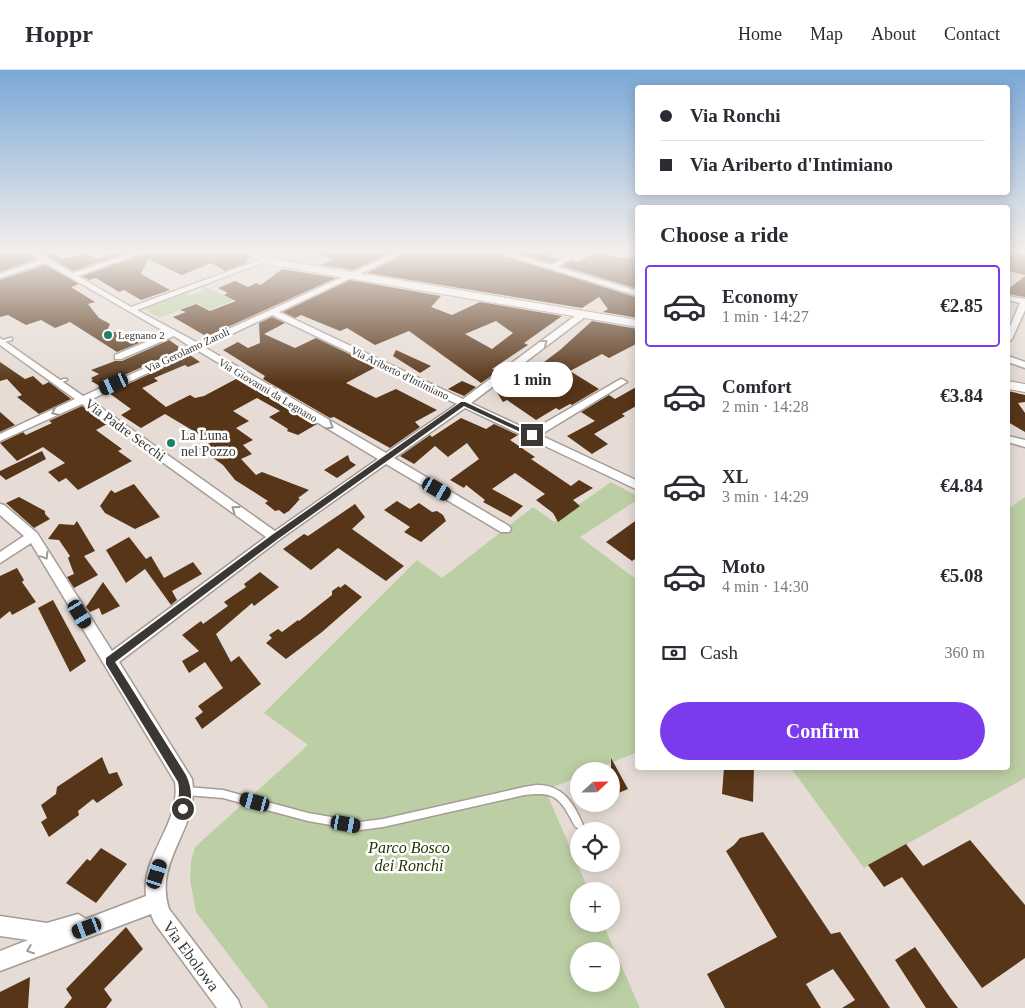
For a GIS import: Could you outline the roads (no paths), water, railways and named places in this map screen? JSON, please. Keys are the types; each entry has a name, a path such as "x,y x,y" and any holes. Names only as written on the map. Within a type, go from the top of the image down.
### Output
{"street":[{"name":"Via Giovanni da Legnano","path":"106,296 174,333 505,529"},
{"path":"130,310 169,296"},
{"name":"Via Gerolamo Zaroli","path":"0,438 308,296"},
{"path":"472,296 635,324"},
{"path":"1010,298 1025,302 1010,335"},
{"name":"Via Ariberto d'Intimiano","path":"272,312 635,485"},
{"path":"109,661 275,537 463,404 582,315"},
{"path":"118,357 174,333"},
{"name":"Via Padre Secchi","path":"4,341 275,537"},
{"path":"1010,360 1025,365"},
{"path":"532,435 622,382"},
{"path":"1010,385 1025,388"},
{"path":"1010,440 1025,444"},
{"path":"0,508 33,536 182,779 186,791 183,809 157,874 155,888 157,902"},
{"path":"0,558 33,536"},
{"path":"0,926 47,933 157,902"},
{"path":"0,961 157,902"},
{"name":"Via Ebolowa","path":"157,902 161,915 230,1008"}],"lane":[{"path":"186,791 224,794 308,817 360,826 383,824 524,791 546,789 560,796 571,809 578,822"}],"place":[{"name":"Legnano 2","path":"108,335"},
{"name":"La Luna nel Pozzo","path":"171,443"}],"park label":[{"name":"Parco Bosco dei Ronchi","path":"409,856"}]}
